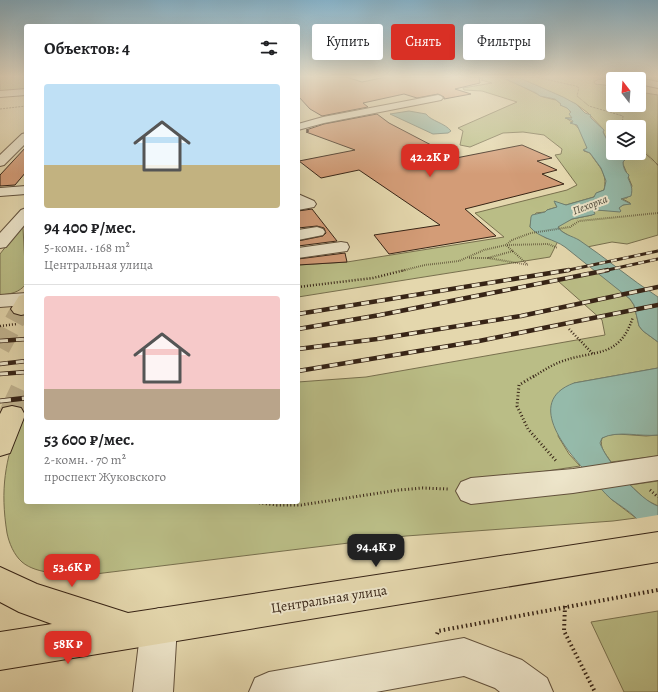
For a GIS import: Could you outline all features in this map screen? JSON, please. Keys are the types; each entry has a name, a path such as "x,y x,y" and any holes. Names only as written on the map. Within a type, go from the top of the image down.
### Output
{"main road":[{"path":"0,445 12,415"},
{"name":"Центральная улица","path":"0,651 645,549"},
{"path":"0,584 31,600 144,628"}],"street":[{"path":"300,126 379,109"},
{"path":"6,140 24,137"},
{"path":"0,162 24,139"},
{"path":"0,192 24,190"},
{"path":"300,199 308,204 300,206"},
{"path":"0,243 24,215"},
{"path":"300,235 318,232"},
{"path":"300,254 341,247"},
{"path":"0,301 23,308"},
{"path":"471,492 573,481 647,470"},
{"path":"144,628 152,692"},
{"path":"269,692 464,657 508,674 533,692"}],"path":[{"path":"602,109 623,116 623,120"},
{"path":"646,154 658,165"},
{"path":"506,245 512,240 532,233 570,227 579,221 658,214"},
{"path":"467,258 484,250 506,245 548,244 558,248"},
{"path":"300,287 373,278 425,265 467,258 488,258 529,265 506,245"},
{"path":"488,258 513,251"},
{"path":"0,326 23,308"},
{"path":"573,481 528,429 517,406 519,385 560,362 594,354 617,346 631,326 633,317"},
{"path":"569,330 594,354"},
{"path":"267,504 290,507 324,504 373,493 408,489 443,488 471,492"},
{"path":"431,663 438,631 565,606 657,590"},
{"path":"565,606 564,631 595,692"}],"green space":[{"path":"500,109 568,109 572,118 566,118 580,130 587,148 584,151 590,153 602,170 605,179 604,190 597,193 594,197 566,205 555,203 557,207 545,212 536,213 531,220 530,227 546,238 558,241 550,257 300,297 300,265 347,262 504,237 475,213 567,190 577,185 555,155 561,154 562,149 544,135 523,132 503,133 470,147 460,145 463,131 458,128"},
{"path":"583,109 606,109 606,112 646,112 646,109 658,109 658,235 627,244 612,242 587,247 558,229 559,225 572,219 592,215 596,210 621,211 618,208 630,203 621,198 627,198 632,186 623,162 625,160 646,160 646,120 606,120 606,138 603,132 604,130"},
{"path":"24,223 24,286 17,291 0,295 0,254"},
{"path":"598,272 630,299 634,305 639,326 643,331 658,342 658,368 574,383 558,436 569,454 580,466 480,481 478,502 602,489 611,499 636,518 406,536 87,575 44,572 22,562 12,549 7,533 4,489 7,462 20,420 24,419 24,504 300,504 300,382 366,377 605,335 602,320 558,281"},
{"path":"618,434 646,436 658,435 658,456 611,462 602,448 602,438 608,435"},
{"path":"658,481 658,506 646,500 630,485"},
{"path":"658,611 658,692 624,692 591,622"}],"water":[{"name":"Пехорка","path":"568,109 581,109 585,113 591,115 591,118 604,130 603,132 606,138 606,160 625,160 623,164 625,171 629,175 628,178 632,193 631,196 621,199 631,204 623,205 619,208 621,211 620,212 596,210 594,212 595,214 572,219 558,227 565,233 589,247 658,297 658,342 643,331 639,326 634,305 630,299 565,247 538,234 530,227 532,215 557,207 554,201 566,205 594,197 596,193 604,190 606,181 601,168 590,153 583,150 587,148 577,125 570,123 573,122 572,120 565,118 572,118 569,114 571,112"},
{"path":"409,111 426,114 451,131 448,133 433,134 390,114"},
{"path":"658,368 658,435 615,434 602,438 600,443 609,460 634,489 651,503 658,506 658,542 632,514 606,494 573,456 555,429 551,415 552,403 559,392 574,383"}],"pier":[{"path":"658,515 658,544 634,519"}],"building":[{"path":"311,109 356,109 322,116"},
{"path":"377,114 389,123 456,158 522,145 552,158 537,161 557,170 542,174 564,184 465,209 496,236 389,254 374,235 440,225 359,170 321,178 300,162 355,150 306,132 309,131 306,130 324,124"},
{"path":"24,149 24,174 15,185 0,186 0,175"},
{"path":"312,209 337,241 300,246 300,241 323,236 326,233 324,228 317,226 300,228 300,211"},
{"path":"345,253 347,262 300,265 300,259"}],"tunnel":[{"path":"0,348 21,309"},
{"path":"12,415 24,389"}],"railway":[{"path":"568,270 658,251"},
{"path":"604,271 658,259"},
{"path":"300,314 568,270"},
{"path":"604,271 608,270"},
{"path":"300,329 380,315 604,271"},
{"path":"300,349 377,339 521,316 658,287"},
{"path":"300,371 479,341 658,305"},
{"path":"0,341 24,339"},
{"path":"0,364 24,361"},
{"path":"0,374 24,372"},
{"path":"0,401 24,398"}]}
